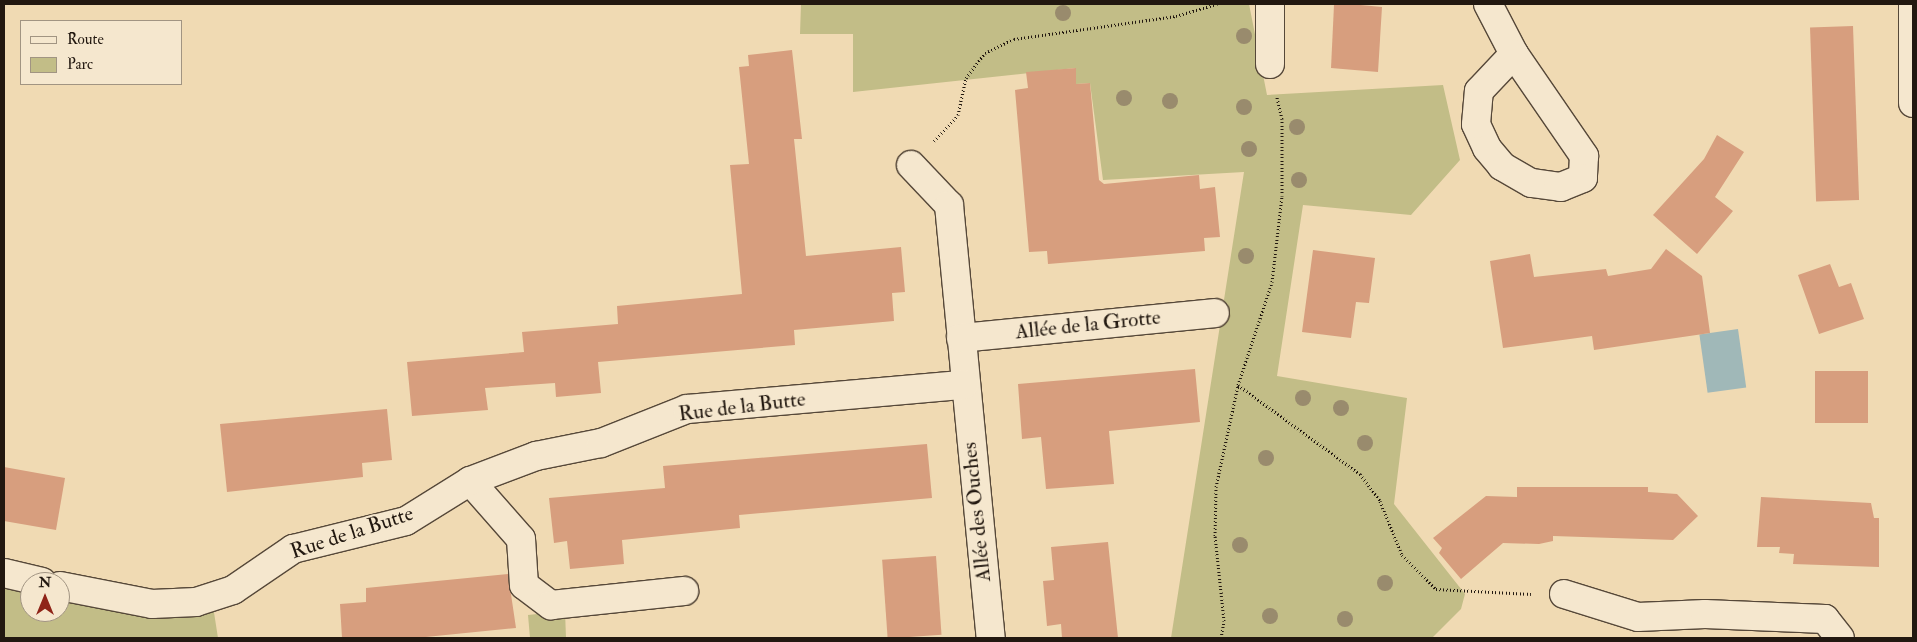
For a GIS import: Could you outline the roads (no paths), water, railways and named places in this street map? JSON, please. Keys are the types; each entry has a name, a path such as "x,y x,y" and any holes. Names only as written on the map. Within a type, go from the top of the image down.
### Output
{"street":[{"path":"1270,4 1270,64"},
{"path":"1488,4 1514,54 1584,156 1583,178 1561,187 1531,183 1502,166 1487,148 1476,124 1479,91 1514,54"},
{"path":"1913,4 1913,103"},
{"path":"911,165 949,205 964,385"},
{"name":"Allée de la Grotte","path":"961,338 1215,313"},
{"name":"Rue de la Butte","path":"70,588 152,604 196,602 233,590 293,549 406,520 470,481 536,456 601,443 687,409 964,385"},
{"name":"Allée des Ouches","path":"964,385 990,638"},
{"path":"470,481 521,540 524,585 551,605 684,591"},
{"path":"4,573 20,577"},
{"path":"1564,594 1638,617 1705,614 1825,619 1840,638"}],"water":[{"path":"1738,329 1746,387 1708,393 1699,334"}]}
